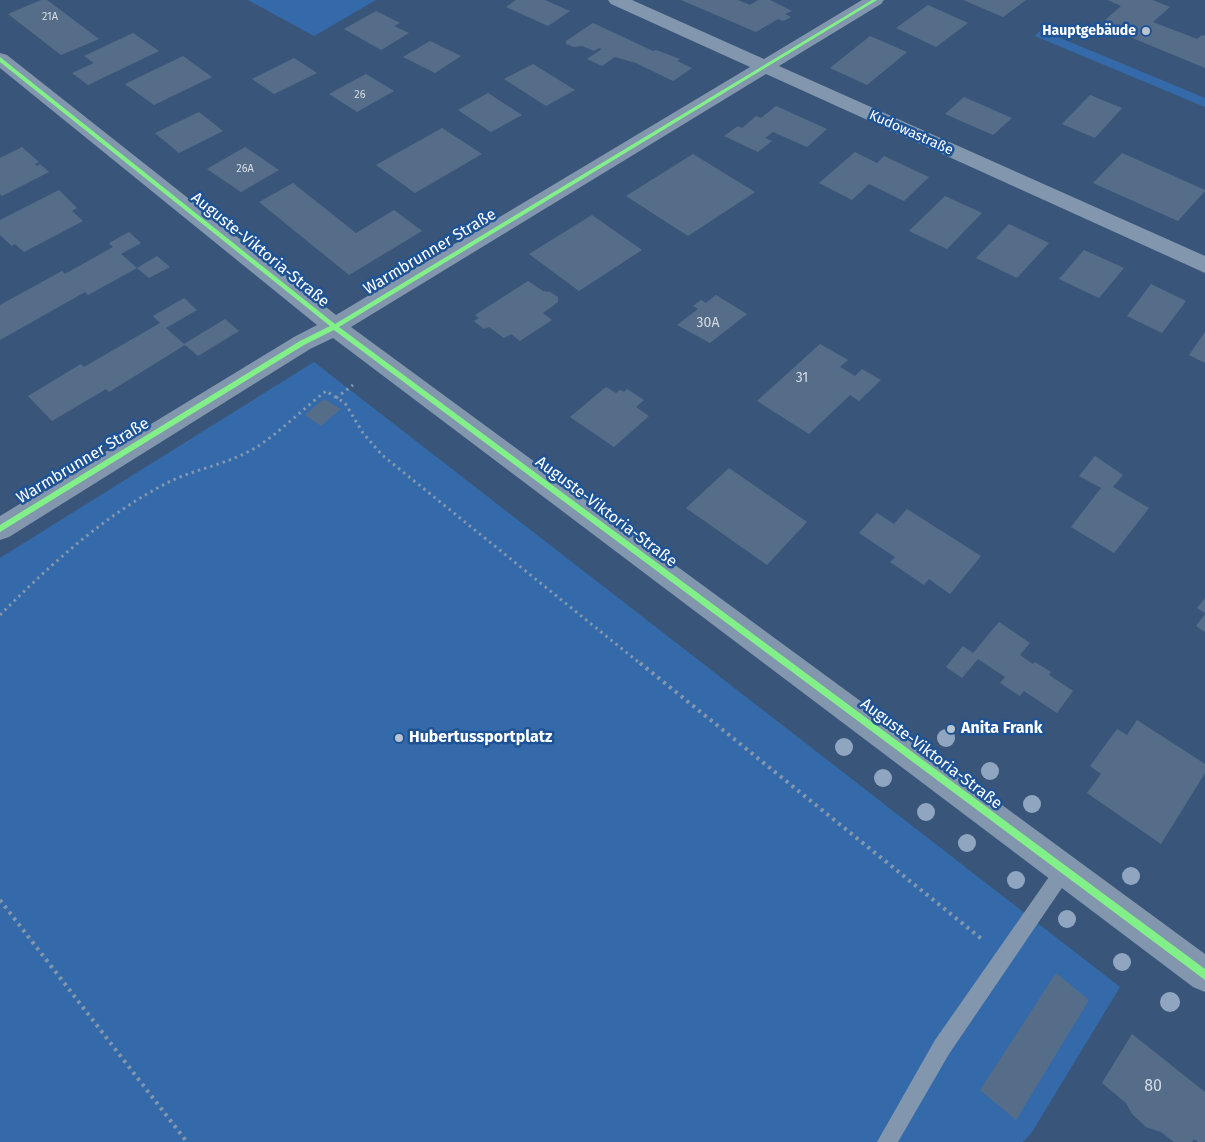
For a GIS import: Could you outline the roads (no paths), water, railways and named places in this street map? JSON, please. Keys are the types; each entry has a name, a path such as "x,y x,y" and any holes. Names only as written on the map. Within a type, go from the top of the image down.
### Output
{"street":[{"name":"Kudowastraße","path":"617,0 1205,265"},
{"name":"Warmbrunner Straße","path":"0,528 875,0"},
{"name":"Auguste-Viktoria-Straße","path":"0,59 334,326 1205,975"}],"lane":[{"path":"887,1142 942,1047 1064,870"}],"place":[{"name":"Hauptgebäude","path":"1146,31"},
{"name":"Anita Frank","path":"951,729"},
{"name":"Hubertussportplatz","path":"399,738"}]}
